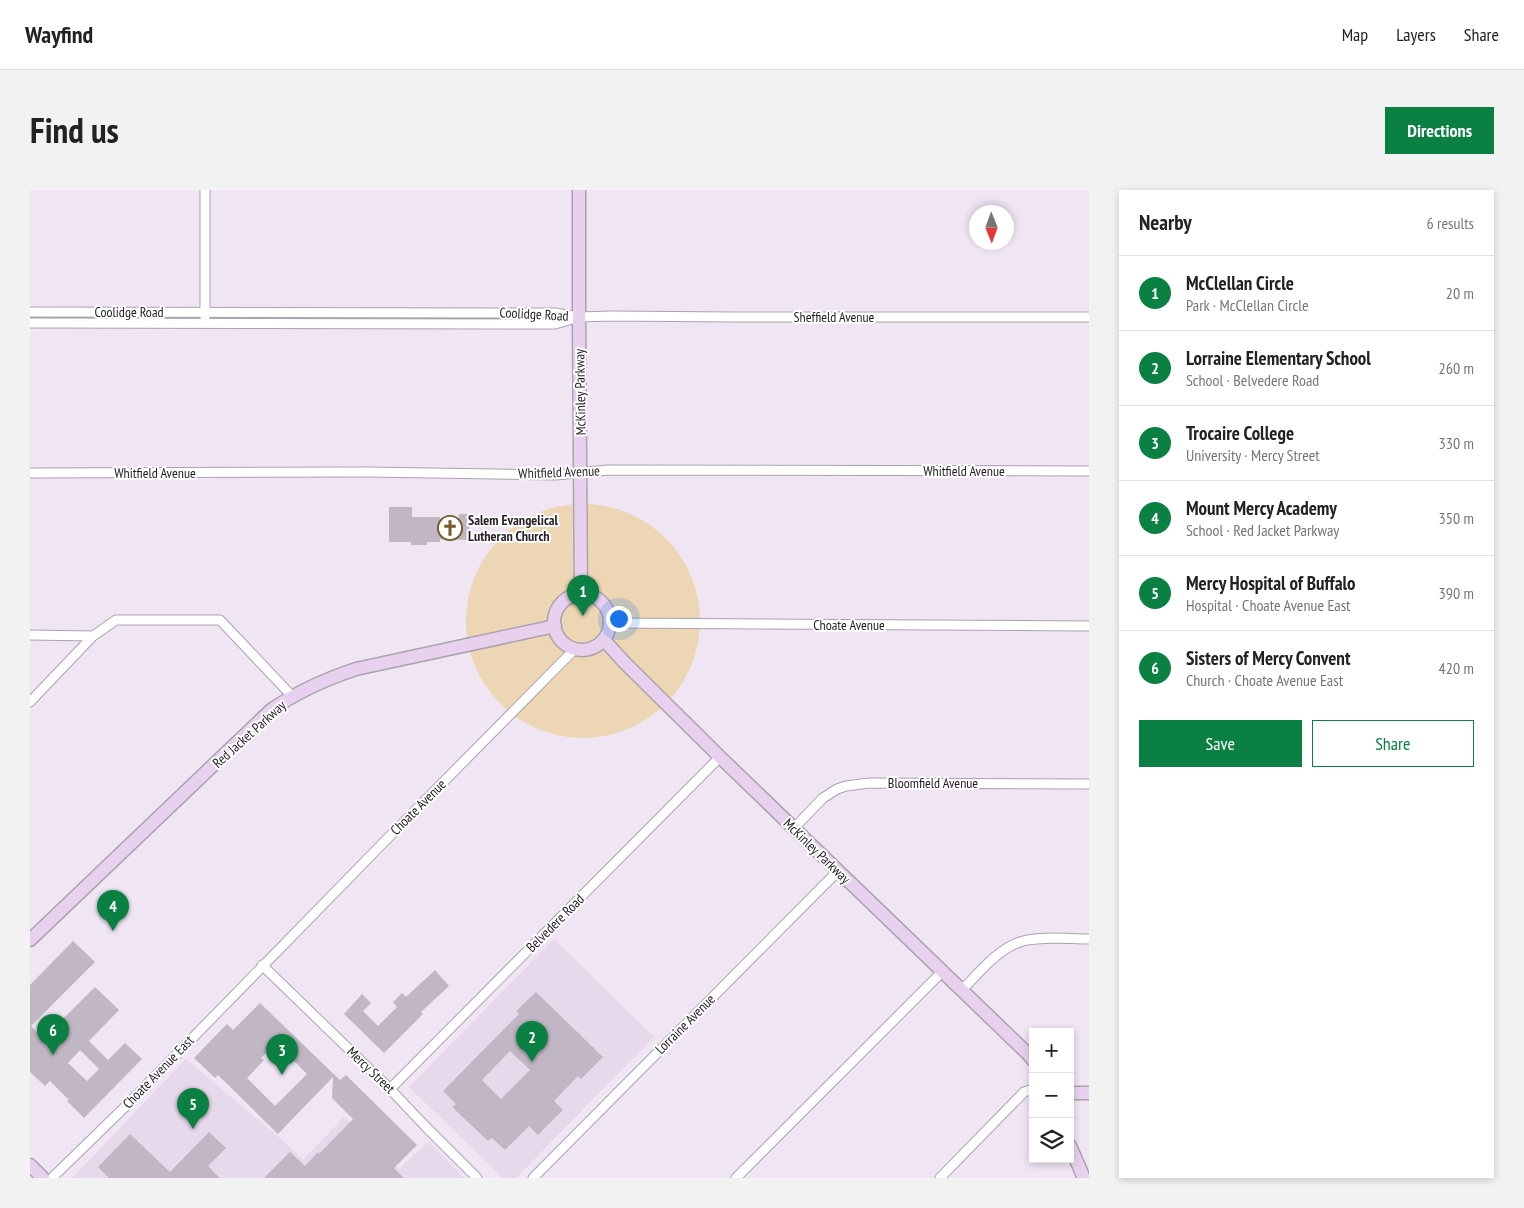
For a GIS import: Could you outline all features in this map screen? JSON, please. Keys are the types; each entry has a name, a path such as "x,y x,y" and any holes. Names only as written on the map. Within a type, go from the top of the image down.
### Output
{"street":[{"path":"205,190 205,323"},
{"name":"McKinley Parkway","path":"579,190 581,594"},
{"name":"Coolidge Road","path":"30,312 555,313 579,317"},
{"path":"57,312 57,323"},
{"path":"380,312 380,324"},
{"name":"Coolidge Road","path":"30,322 556,324 579,317"},
{"name":"Sheffield Avenue","path":"579,317 1089,317"},
{"name":"Whitfield Avenue","path":"30,473 368,472 556,475 608,470 1089,471"},
{"path":"581,594 591,596 602,603 608,611 610,623 604,640 593,648 584,650 575,649 560,639 555,626 556,614 560,605 570,598 581,594"},
{"path":"30,702 94,636 116,620 220,620 292,696"},
{"name":"Choate Avenue","path":"610,623 1089,626"},
{"name":"Red Jacket Parkway","path":"30,940 271,710 292,696 334,676 356,669 555,626"},
{"path":"30,635 94,636"},
{"name":"McKinley Parkway","path":"604,640 720,757 1029,1055"},
{"name":"Choate Avenue","path":"262,965 575,649"},
{"name":"Belvedere Road","path":"390,1089 720,757"},
{"name":"Bloomfield Avenue","path":"794,828 823,798 846,786 879,783 1089,784"},
{"name":"Lorraine Avenue","path":"533,1178 838,871"},
{"path":"962,990 1005,949 1022,941 1089,939"},
{"name":"Mercy Street","path":"262,965 390,1089 426,1128 477,1178"},
{"name":"Choate Avenue East","path":"52,1178 131,1101 262,965"},
{"path":"736,1178 943,971"},
{"path":"940,1178 1024,1092 1029,1090"},
{"path":"1074,1093 1089,1093"},
{"path":"1074,1155 1084,1178"},
{"path":"30,1164 43,1178"}],"shaded area":[{"path":"70,314 184,315 184,319 70,319"},
{"path":"226,315 367,315 367,320 226,320"},
{"path":"393,315 533,315 533,320 393,320"},
{"path":"583,504 606,506 628,513 648,524 666,538 680,556 691,576 698,598 700,621 698,644 691,666 680,686 666,704 648,718 628,729 606,736 583,738 560,736 538,729 518,718 500,704 486,686 475,666 468,644 466,621 468,598 475,576 486,556 500,538 518,524 538,513 560,506"},
{"path":"554,939 654,1037 516,1178 503,1178 409,1087"},
{"path":"186,1059 288,1145 303,1160 344,1117 399,1169 429,1142 464,1178 72,1178"}],"building":[{"path":"389,507 412,507 412,517 440,517 440,520 459,520 459,514 469,514 469,540 440,539 440,542 427,542 427,545 411,545 411,542 389,542"},
{"path":"73,941 95,962 31,1026 43,1039 95,987 119,1010 89,1041 108,1060 125,1043 142,1059 84,1118 50,1081 45,1086 30,1072 30,985","holes":["80,1050 99,1069 87,1081 68,1063"]},
{"path":"435,970 449,986 421,1012 423,1014 384,1053 344,1014 362,994 371,1003 363,1011 378,1026 397,1007 393,1002 402,993 406,997"},
{"path":"536,992 603,1057 581,1079 578,1076 554,1101 563,1110 538,1135 529,1126 505,1150 492,1138 488,1141 452,1107 456,1104 443,1091 519,1014 516,1011","holes":["510,1051 530,1070 501,1099 482,1080"]},
{"path":"260,1003 340,1080 346,1075 417,1145 394,1168 404,1178 264,1178 290,1152 305,1166 353,1119 332,1098 333,1077 278,1134 218,1075 215,1078 194,1058 227,1024 233,1030","holes":["276,1043 307,1074 275,1106 247,1078 264,1060 261,1058"]},
{"path":"209,1132 226,1148 208,1166 220,1178 109,1178 98,1167 130,1134 170,1172"}],"place":[{"name":"Salem Evangelical Lutheran Church","path":"450,528"},
{"name":"McClellan Circle","path":"583,616"},
{"name":"Mount Mercy Academy","path":"113,931"},
{"name":"Sisters of Mercy Convent","path":"53,1055"},
{"name":"Lorraine Elementary School","path":"532,1062"},
{"name":"Trocaire College","path":"282,1075"},
{"name":"Mercy Hospital of Buffalo","path":"193,1129"}]}
